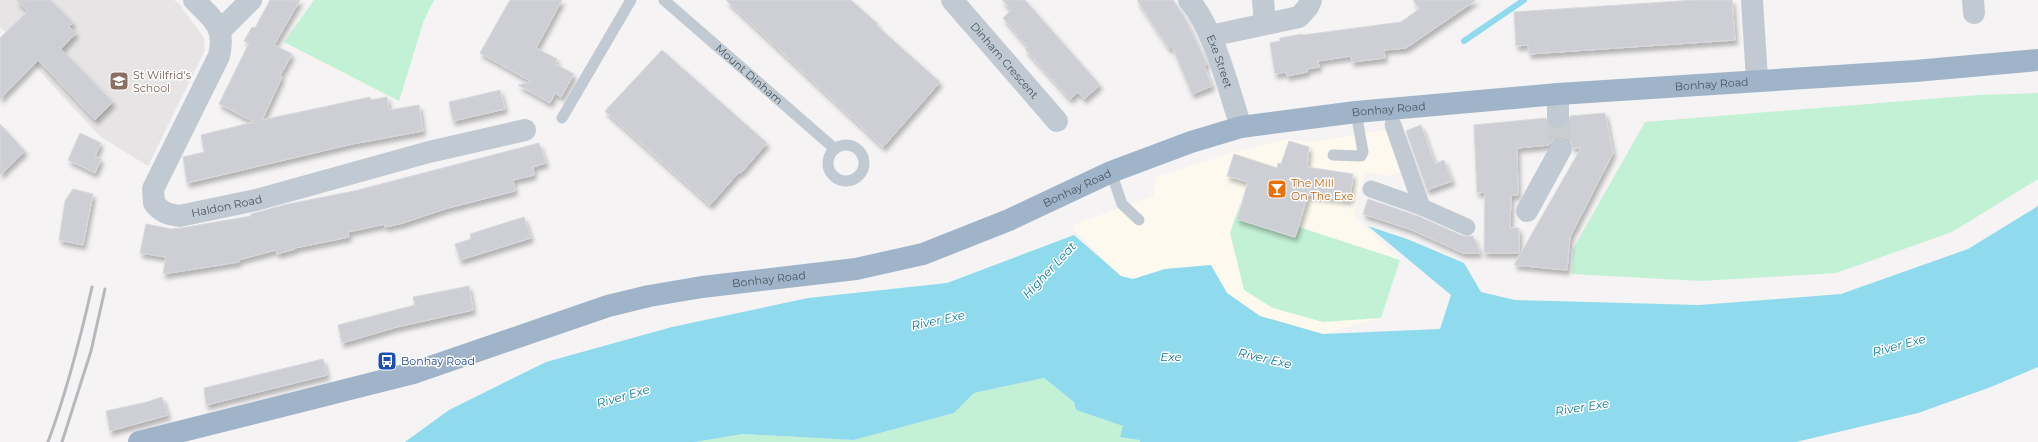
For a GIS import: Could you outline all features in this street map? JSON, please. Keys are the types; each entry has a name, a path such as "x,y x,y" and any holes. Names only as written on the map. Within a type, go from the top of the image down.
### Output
{"highway":[{"name":"Bonhay Road","path":"139,442 412,373 608,306 649,296 702,287 862,268 923,254 1009,220 1111,172 1191,142 1241,127 1356,112 1558,94 1915,70 2038,60"}],"street":[{"path":"194,0 211,17 221,30 251,0"},
{"name":"Dinham Crescent","path":"952,0 1057,121"},
{"name":"Exe Street","path":"1189,0 1198,11 1210,36 1241,127"},
{"path":"1263,0 1265,23"},
{"path":"1210,36 1265,23 1299,17 1308,7 1311,0"},
{"path":"1752,0 1757,80"},
{"name":"Haldon Road","path":"221,30 222,39 219,56 154,189 154,203 167,214 179,216 256,200 430,152 525,130"},
{"path":"1558,94 1558,117"},
{"path":"1393,125 1422,207"},
{"path":"1527,211 1561,149"},
{"path":"1371,189 1422,207 1467,227"}],"lane":[{"path":"562,118 631,0"},
{"name":"Mount Dinham","path":"664,0 835,149"},
{"path":"1333,155 1361,156 1363,152 1356,112"},
{"path":"1111,172 1122,204 1139,220"}],"shaded area":[{"name":"St Wilfrid's School","path":"0,0 174,0 180,5 204,38 205,50 148,166 101,137 61,95 0,26"},
{"path":"1390,129 1405,171 1390,176 1364,172 1354,216 1400,260 1381,318 1323,334 1259,316 1227,293 1211,265 1165,269 1134,279 1121,276 1070,226 1153,196 1156,177 1234,152 1288,139 1311,142"}],"green space":[{"path":"314,0 434,0 424,20 399,101 284,42"},
{"path":"2038,93 2038,179 1952,232 1836,273 1701,281 1572,274 1573,249 1645,122 1979,95"},
{"path":"1241,201 1237,219 1295,238 1299,227 1400,260 1381,318 1323,322 1273,308 1244,290 1230,233"},
{"path":"1044,378 1074,402 1076,410 1123,426 1140,440 1140,442 695,442 743,434 854,440 954,413 974,393"}],"water":[{"path":"2038,206 2038,367 1991,387 1918,413 1796,442 1140,442 1140,440 1120,437 1123,426 1076,410 1074,402 1044,378 974,393 954,413 854,440 743,434 695,442 405,442 449,410 546,362 672,327 808,298 947,283 1074,235 1121,276 1133,279 1165,269 1211,265 1227,293 1260,316 1323,334 1440,329 1451,295 1368,226 1407,239 1464,263 1481,292 1515,300 1699,305 1841,294 1968,249"}],"building":[{"path":"16,0 50,0 73,23 69,27 76,33 61,49 113,102 95,120 38,60 0,99 0,38 28,11"},
{"path":"270,0 300,0 274,45 292,54 280,76 282,77 262,120 370,97 370,100 387,97 389,110 419,105 423,131 352,144 187,183 183,157 204,152 201,135 254,122 219,104 249,43 244,41 252,27 255,28"},
{"path":"510,0 562,0 536,48 557,59 555,64 574,74 561,97 555,93 550,103 518,85 532,82 480,53"},
{"path":"726,0 851,0 878,24 876,25 940,82 883,147"},
{"path":"1002,0 1025,0 1100,85 1084,99 1078,92 1070,99 1025,49 1028,47 1003,18 1011,10"},
{"path":"1137,0 1173,0 1185,18 1207,64 1204,66 1212,86 1192,94 1172,46 1169,49"},
{"path":"1413,0 1476,0 1406,48 1384,50 1385,58 1352,62 1351,56 1318,61 1319,67 1307,69 1307,72 1287,76 1286,72 1275,74 1270,43 1280,41 1280,38 1302,34 1401,22 1419,9"},
{"path":"1695,0 1732,0 1735,40 1529,54 1528,45 1516,46 1514,12"},
{"path":"662,50 767,143 710,205 605,111"},
{"path":"500,90 505,109 453,121 449,102"},
{"path":"1605,113 1613,153 1570,237 1567,270 1514,265 1581,148 1573,148 1571,142 1567,138 1561,137 1554,139 1549,145 1517,148 1518,195 1511,195 1510,228 1519,228 1519,253 1484,253 1485,192 1477,193 1474,125 1546,118 1551,128 1558,129 1564,128 1569,124 1570,116"},
{"path":"0,124 25,151 0,175"},
{"path":"1421,125 1435,164 1444,160 1452,181 1427,190 1406,131"},
{"path":"80,133 101,143 95,156 101,159 95,173 68,160"},
{"name":"The Mill On The Exe","path":"1289,141 1309,147 1307,167 1353,174 1350,200 1308,195 1295,237 1237,219 1248,182 1227,176 1234,154 1277,168 1278,163 1281,164"},
{"path":"539,143 546,163 533,167 534,175 513,180 515,191 448,208 403,223 385,227 385,224 348,232 349,237 295,248 277,254 276,250 238,260 239,262 163,274 166,257 140,253 146,224 171,229 251,216 251,214 284,205 354,191"},
{"path":"73,189 93,194 83,245 59,240 65,201"},
{"path":"1368,199 1418,216 1463,236 1473,236 1480,253 1463,253 1412,230 1363,214"},
{"path":"524,217 531,238 460,260 455,244 471,239 470,234"},
{"path":"469,286 473,310 397,327 342,343 338,325 415,305 413,297"},
{"path":"323,359 327,375 206,405 204,388"},
{"path":"162,397 168,415 110,431 106,411 147,402"}],"waterway":[{"name":"Higher Leat","path":"1464,41 1524,0"}],"tunnel":[{"path":"1558,117 1561,149"}],"railway":[{"path":"48,442 73,365 92,287"},
{"path":"62,442 91,351 105,289"}],"place":[{"name":"St Wilfrid's School","path":"119,81"},
{"name":"The Mill On The Exe","path":"1277,189"},
{"name":"Bonhay Road","path":"387,361"}],"water label":[{"name":"River Exe","path":"938,320"},
{"name":"River Exe","path":"1899,345"},
{"name":"Exe","path":"1171,356"},
{"name":"River Exe","path":"1265,358"},
{"name":"River Exe","path":"623,396"},
{"name":"River Exe","path":"1582,407"}]}
